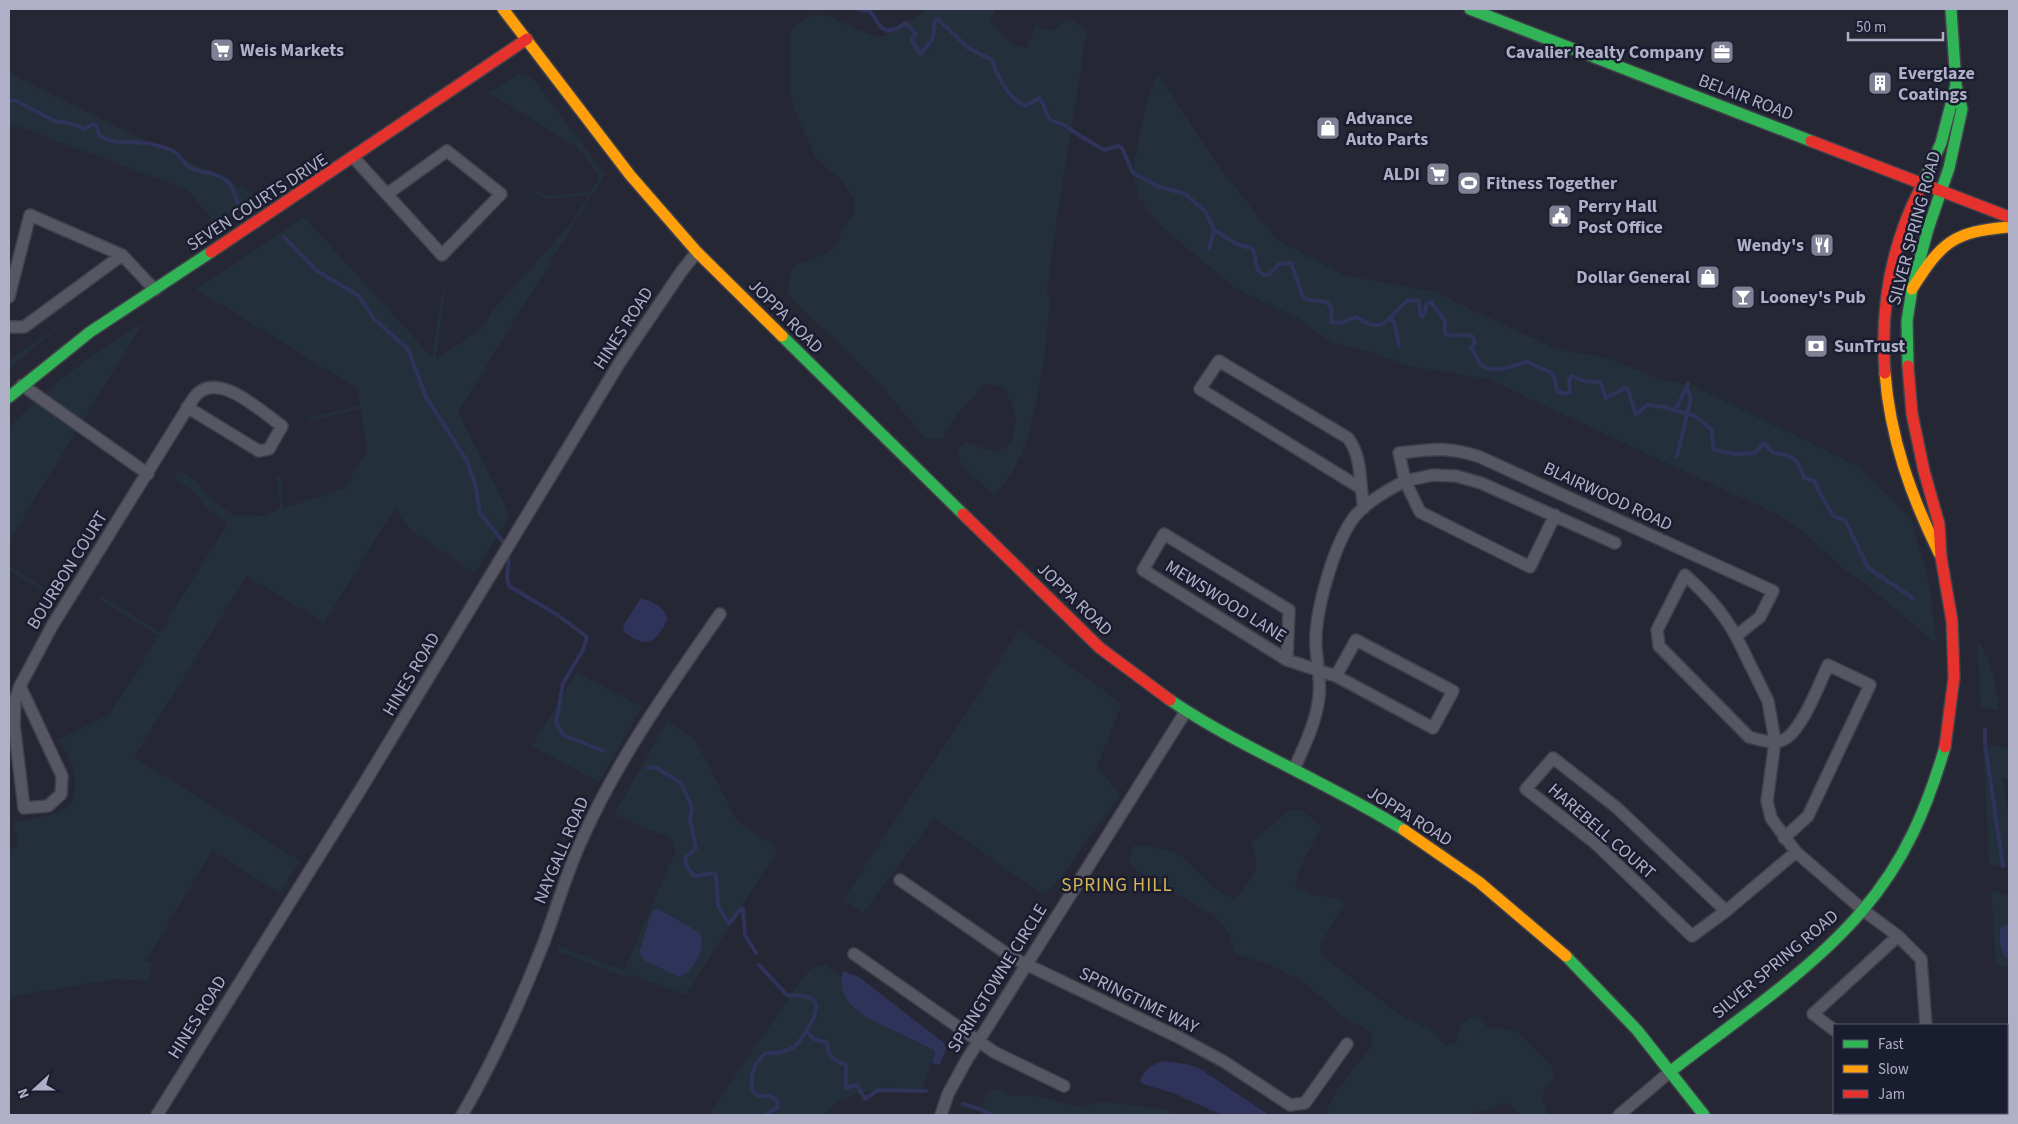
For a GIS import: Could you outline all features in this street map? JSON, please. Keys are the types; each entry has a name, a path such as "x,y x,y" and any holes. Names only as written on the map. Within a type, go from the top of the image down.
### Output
{"main road":[{"name":"JOPPA ROAD","path":"504,9 630,176 697,252 1086,635 1138,678 1186,711 1416,838 1514,909 1600,989 1671,1071 1704,1115"},
{"name":"BELAIR ROAD","path":"1470,9 2009,217"},
{"name":"SILVER SPRING ROAD","path":"1671,1071 1794,975 1839,935 1863,910 1900,858 1915,831 1931,796 1947,741 1952,709 1954,653 1948,588 1941,557 1940,524 1924,471 1912,414 1908,384 1907,321 1912,290 1940,191 1949,168 1962,109 1956,85 1951,9"},
{"name":"SEVEN COURTS DRIVE","path":"9,397 50,360 96,327 354,158 527,39"},
{"name":"SILVER SPRING ROAD","path":"1941,557 1925,529 1903,471 1886,400 1884,364 1889,288 1903,227 1921,183 1938,151 1956,85"},
{"path":"1912,290 1934,254 1946,242 1978,229 2009,227"}],"street":[{"path":"354,158 442,255 501,194 447,151 387,194"},
{"path":"9,296 30,215 122,255 155,290"},
{"name":"HINES ROAD","path":"157,1115 359,792 620,362 681,272 697,252"},
{"path":"9,326 24,327 122,255"},
{"path":"1359,487 1200,389 1219,361 1348,438 1356,450 1359,487 1364,508"},
{"path":"22,385 148,474"},
{"name":"BOURBON COURT","path":"20,686 62,776 61,794 48,806 24,808 14,718 15,700 20,686 52,626 148,474 187,408 201,389 209,386 222,387 282,426 269,449 259,451 187,408"},
{"name":"BLAIRWOOD ROAD","path":"1405,481 1399,453 1434,448 1456,448 1480,456 1772,591 1760,617 1736,636"},
{"path":"1294,769 1315,720 1319,696 1320,671 1316,647 1316,623 1323,595 1345,533 1356,516 1385,492 1405,481 1433,475 1456,476 1481,483 1615,543"},
{"path":"1405,481 1420,512 1530,567 1555,515"},
{"name":"MEWSWOOD LANE","path":"1288,660 1289,610 1164,534 1143,570 1288,660 1336,676 1433,728 1453,692 1356,640 1336,676"},
{"path":"1784,838 1808,816 1870,685 1828,665 1794,732 1782,741 1775,741 1765,742 1749,738 1659,646 1657,630 1685,575 1709,596 1725,615 1768,701 1775,741 1767,801 1771,818 1784,838 1796,852 1863,910 1898,936 1921,959 1926,1024"},
{"name":"NAYGALL ROAD","path":"462,1115 510,1024 542,947 564,882 594,812 634,740 720,614"},
{"name":"SPRINGTOWNE CIRCLE","path":"941,1115 948,1094 978,1042 1186,711"},
{"name":"HAREBELL COURT","path":"1726,912 1616,807 1553,758 1526,789 1595,843 1692,936 1726,912 1796,852"},
{"name":"SPRINGTIME WAY","path":"900,880 1013,958 1178,1037 1223,1062 1290,1105 1305,1103 1347,1044"},
{"path":"1833,1029 1813,1014 1898,936"},
{"path":"854,954 978,1042 994,1052 1064,1086"},
{"path":"1619,1115 1671,1071"}],"shaded area":[{"path":"930,9 996,9 990,20 1012,44 1027,48 1035,27 1053,31 1066,21 1073,20 1087,29 1052,251 1047,293 1051,299 1036,404 1020,458 1008,479 993,494 962,466 958,450 966,441 993,452 1010,445 1016,421 1014,409 1002,386 985,384 958,414 942,439 926,439 874,378 788,295 789,276 795,265 830,252 854,213 855,202 841,180 815,157 797,116 790,94 790,35 793,26 813,15 828,16 876,37 884,36"},
{"path":"9,73 260,197 216,225 188,190 9,123"},
{"path":"1158,73 1219,167 1273,235 1281,242 1343,275 1435,292 1558,350 1608,358 1660,379 1695,387 1857,466 1911,518 1930,587 1936,644 1862,581 1853,577 1799,528 1782,517 1488,379 1409,366 1371,352 1332,343 1296,317 1234,287 1156,222 1138,196 1133,168 1145,107"},
{"path":"518,74 531,76 605,174 458,412 510,515 475,573 408,528 395,508 324,623 247,576 134,757 300,861 280,893 212,851 146,961 152,963 148,981 115,979 9,997 9,851 19,845 13,823 54,814 68,806 73,799 75,779 68,757 58,740 110,714 159,636 99,599 101,596 160,632 228,523 207,509 192,490 174,479 179,470 199,483 212,501 234,515 264,516 280,508 277,476 281,476 283,508 344,489 367,451 361,409 308,421 308,418 360,405 358,389 196,289 304,217 432,357 443,287 445,291 436,359 482,329 492,311 572,222 589,195 545,199 533,191 535,189 547,196 591,192 599,177 577,147 489,93"},
{"path":"143,323 9,541 9,428 56,383 89,358"},
{"path":"62,324 9,369 9,359"},
{"path":"9,566 54,594 53,597 9,570"},
{"path":"1020,629 1122,704 1097,767 1120,794 1063,875 1043,895 934,818 863,913 843,900"},
{"path":"1977,639 1986,656 1992,674 1997,692 1999,711 1981,707"},
{"path":"577,672 642,707 599,782 532,746"},
{"path":"667,721 694,738 738,822 778,849 686,995 633,975 628,978 557,951 558,946 624,970 676,849 671,838 614,815"},
{"path":"1983,744 2009,749 2009,779 2002,778 2009,817 2009,868 1989,864"},
{"path":"1301,810 1322,827 1298,871 1295,886 1313,895 1342,899 1344,904 1320,945 1322,956 1403,1017 1433,1031 1446,1046 1456,1042 1463,1023 1474,1017 1480,1016 1487,1027 1516,1031 1552,1066 1554,1077 1541,1097 1549,1115 1520,1115 1513,1106 1503,1103 1472,1115 1325,1115 1336,1091 1372,1046 1372,1033 1342,1016 1307,985 1275,967 1235,953 1229,934 1216,917 1137,871 1129,860 1134,845 1167,850 1185,859 1210,884 1225,895 1235,899 1247,885 1256,868 1251,843 1288,811"},
{"path":"1991,891 2009,895 2009,966 1996,965"},
{"path":"824,964 937,1046 921,1093 891,1087 865,1092 837,1102 825,1115 709,1115 794,990 810,969"},
{"path":"995,1089 1010,1096 1032,1095 1074,1106 1105,1102 1164,1109 1182,1115 981,1115 985,1095"}],"water":[{"path":"640,599 657,605 664,611 668,619 659,634 650,641 644,642 638,641 623,631 625,623"},
{"path":"658,909 699,932 702,938 701,951 698,958 690,969 680,977 645,961 639,953 652,911"},
{"path":"2009,923 2009,960 2002,951 2000,929"},
{"path":"843,971 859,977 944,1043 946,1050 940,1064 936,1065 932,1062 934,1050 875,1022 856,1010 844,993 841,983"},
{"path":"1164,1061 1191,1065 1202,1070 1269,1115 1222,1115 1173,1093 1143,1084 1140,1081 1149,1068 1156,1063"}],"waterway":[{"path":"858,9 870,11 881,27 887,31 898,28 906,23 916,34 911,39 920,54 931,40 934,32 934,22 938,19 968,48 992,60 1000,80 1014,99 1026,106 1039,98 1048,116 1053,121 1064,125 1104,150 1118,146 1122,148 1133,173 1157,186 1185,194 1205,211 1214,230 1237,244 1253,249 1258,270 1264,275 1270,274 1279,264 1291,263 1303,297 1307,300 1327,302 1332,310 1331,322 1341,323 1356,317 1366,323 1380,325 1408,300 1419,301 1420,314 1423,317 1427,303 1431,302 1445,321 1445,334 1472,336 1475,343 1471,349 1479,362 1489,369 1502,369 1527,362 1550,372 1554,376 1557,391 1566,394 1570,392 1569,380 1572,376 1584,381 1600,382 1606,398 1624,388 1628,389 1636,415 1647,405 1664,407 1695,416 1712,430 1713,448 1715,450 1736,454 1754,453 1764,443 1773,453 1786,455 1794,459 1804,478 1815,481 1818,491 1833,516 1845,520 1868,568 1913,598"},
{"path":"9,102 14,100 57,122 69,123 84,129 93,124 96,125 99,135 109,140 161,146 176,153 189,167 223,178 233,189 238,203"},
{"path":"1209,249 1214,230"},
{"path":"284,237 316,270 359,296 374,319 408,349 426,397 467,461 475,483 480,513 504,543"},
{"path":"1391,318 1395,325 1399,346"},
{"path":"1675,411 1688,384"},
{"path":"1677,456 1691,398 1686,387"},
{"path":"509,559 507,579 509,586 559,616 587,637 583,650 563,683 556,723 563,735 603,751"},
{"path":"1985,729 1985,744 2003,866"},
{"path":"648,768 655,767 681,783 692,807 690,820 696,848 685,858 686,865 694,876 713,873 716,875 718,906 729,924 741,908 743,909 745,935 756,953"},
{"path":"759,965 787,995 808,997 816,1005 816,1011 810,1026 796,1045 782,1052 766,1053 758,1061 752,1076 753,1092 759,1096 771,1096 777,1101 778,1107 766,1115"},
{"path":"807,1032 814,1039 827,1043 830,1055 846,1065 846,1088 857,1085 865,1099 878,1090 926,1091"},
{"path":"963,1104 980,1109 991,1115"}],"traffic: fast":[{"path":"1470,9 1811,141"},
{"path":"1908,366 1907,321 1912,289 1928,229 1949,168 1962,109 1956,85 1951,9"},
{"path":"1921,187 1941,143 1956,85"},
{"path":"9,397 90,332 211,252"},
{"path":"782,336 963,514"},
{"path":"1170,700 1227,735 1346,796 1404,830"},
{"path":"1671,1071 1796,975 1819,955 1862,911 1891,873 1913,833 1945,747"},
{"path":"1566,956 1637,1030 1704,1115"}],"traffic: slow":[{"path":"503,9 630,175 697,252 782,336"},
{"path":"1912,289 1932,260 1950,242 1974,232 2009,227"},
{"path":"1885,373 1892,421 1903,466 1919,510 1939,553"},
{"path":"1404,830 1479,882 1566,956"}],"traffic: jam":[{"path":"211,252 527,39"},
{"path":"1811,141 2009,217"},
{"path":"1885,373 1884,325 1890,278 1902,232 1921,187"},
{"path":"1908,366 1912,414 1924,471 1939,524 1941,557 1952,621 1954,677 1945,747"},
{"path":"963,514 1100,648 1170,700"}],"place":[{"name":"Weis Markets","path":"222,50"},
{"name":"Cavalier Realty Company","path":"1722,52"},
{"name":"Everglaze Coatings","path":"1880,83"},
{"name":"Advance Auto Parts","path":"1328,128"},
{"name":"ALDI","path":"1438,174"},
{"name":"Fitness Together","path":"1469,183"},
{"name":"Perry Hall Post Office","path":"1560,216"},
{"name":"Wendy's","path":"1822,245"},
{"name":"Dollar General","path":"1708,277"},
{"name":"Looney's Pub","path":"1743,297"},
{"name":"SunTrust","path":"1816,346"}],"district":[{"name":"SPRING HILL","path":"1117,884"}]}
